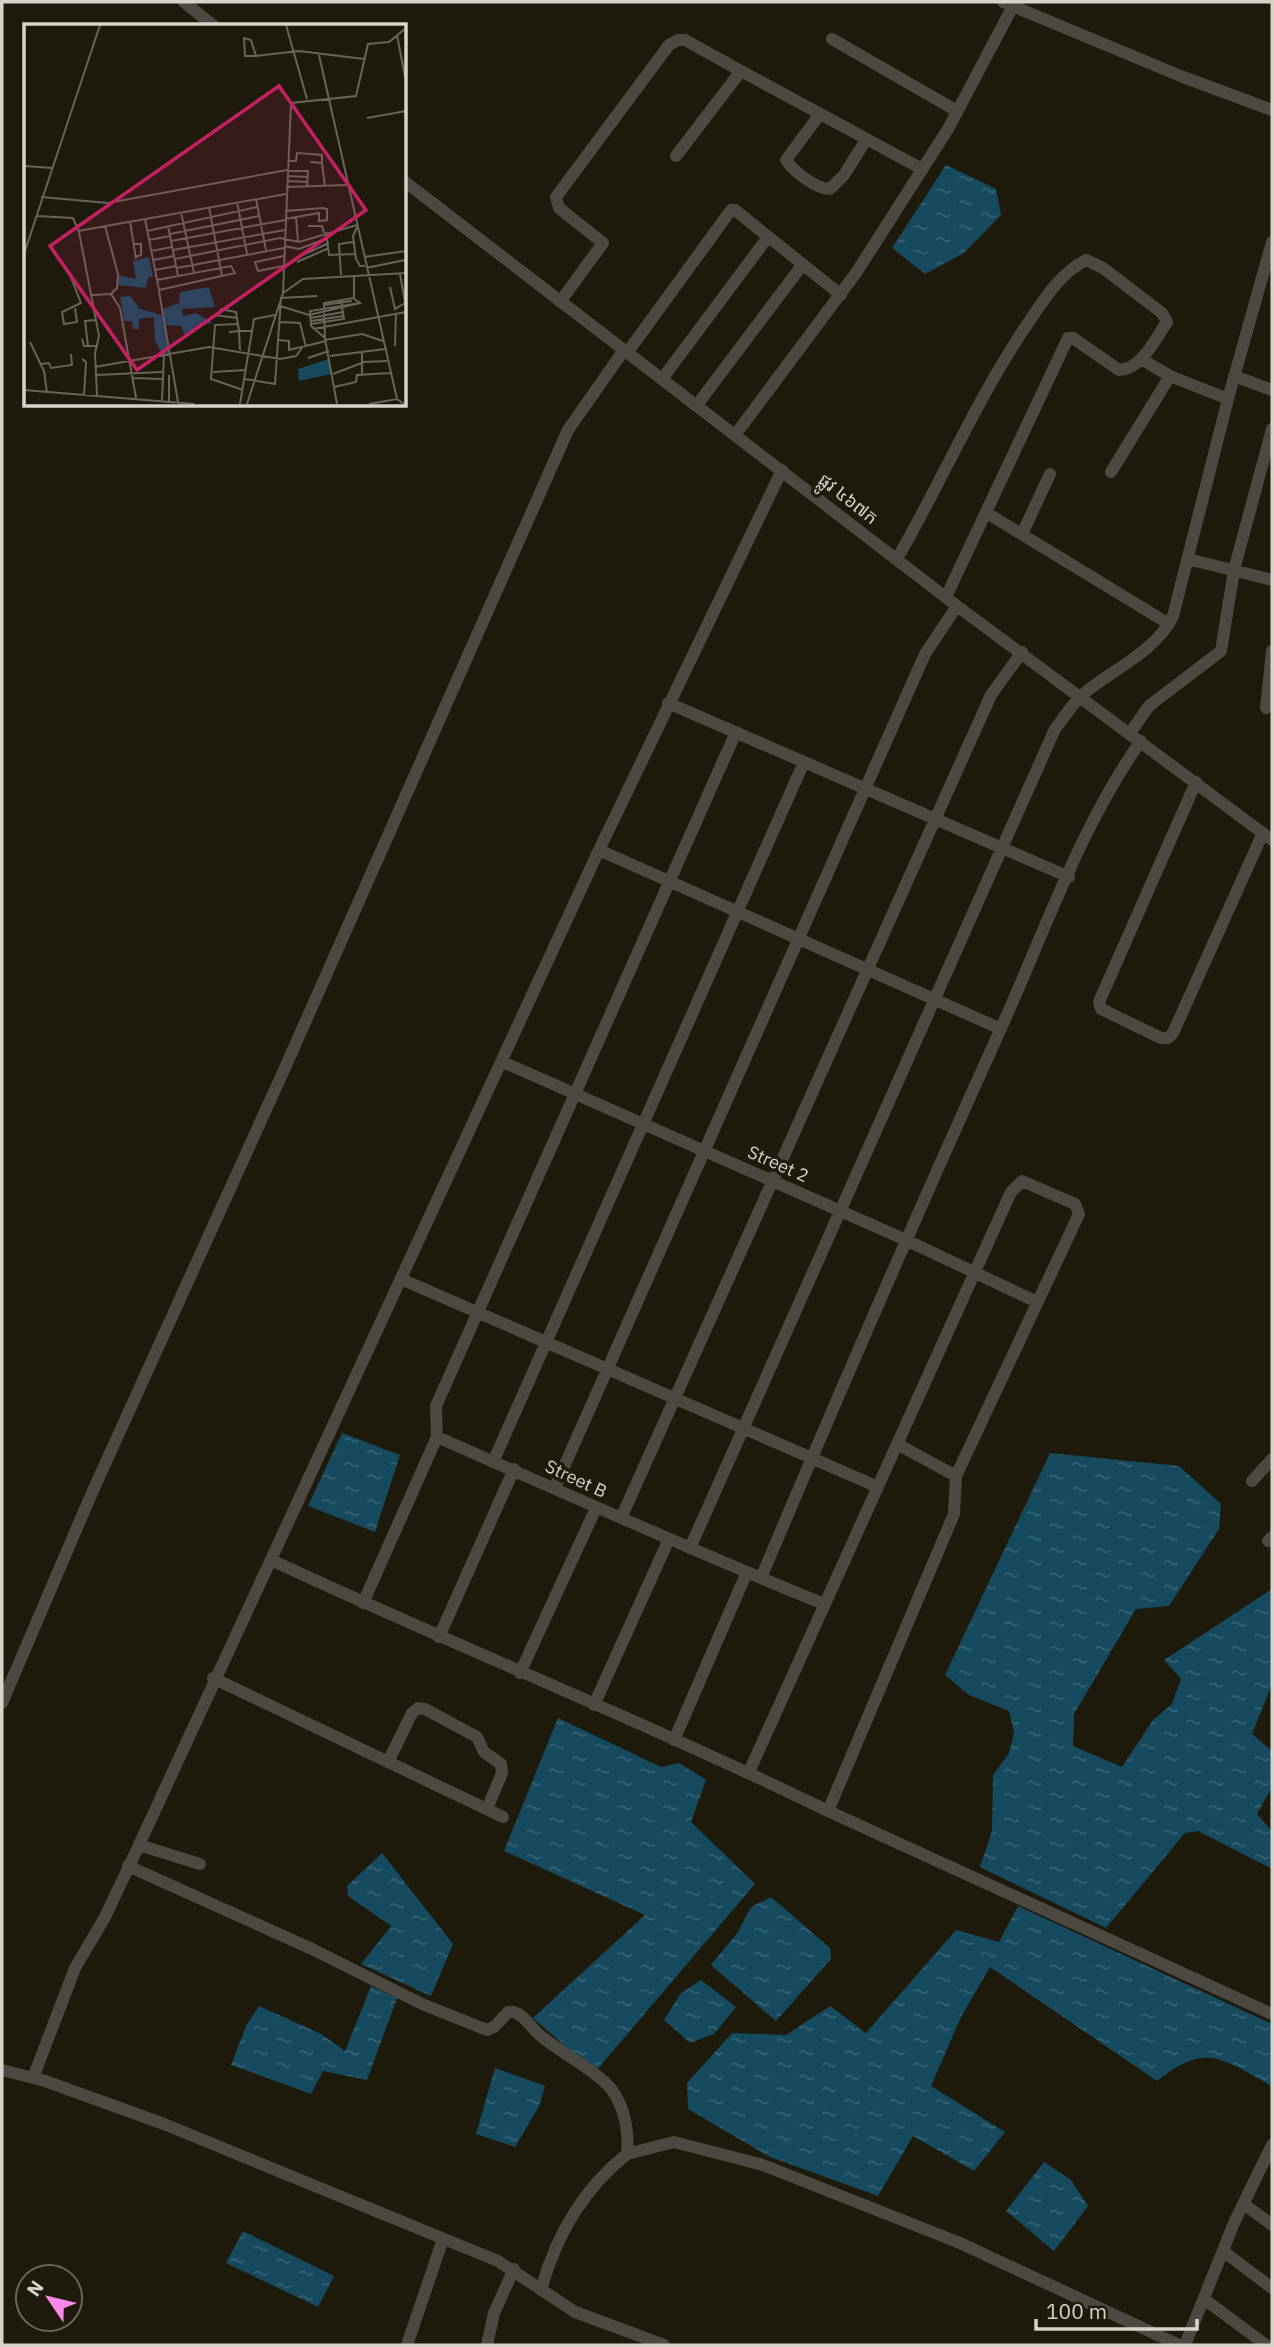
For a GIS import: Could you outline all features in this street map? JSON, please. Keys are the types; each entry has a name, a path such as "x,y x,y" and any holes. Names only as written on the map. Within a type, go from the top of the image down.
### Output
{"street":[{"path":"184,2 212,24"},
{"path":"735,435 841,295 922,169 957,111 1008,4 1183,77 1272,110"},
{"path":"832,39 957,111"},
{"path":"560,302 603,243 559,208 556,197 669,46 678,40 685,40 922,169"},
{"path":"676,156 741,71"},
{"path":"820,114 786,160 795,171 824,189 830,188 844,175 866,140"},
{"name":"ផ្លូវ ៤៦៧ក","path":"406,183 957,606 1023,652 1267,837"},
{"path":"2,1703 91,1495 290,1057 568,430 731,210 735,210 841,295"},
{"path":"662,379 768,237"},
{"path":"690,1548 1055,729 1080,696 1129,662 1169,624 1272,242"},
{"path":"897,559 923,514 995,371 1054,286 1086,260 1103,268 1162,313 1167,322 1141,359 1127,370 1119,370 1073,338 1068,338 946,597"},
{"path":"697,405 803,264"},
{"path":"1141,359 1170,376 1228,399"},
{"path":"1111,472 1170,376"},
{"path":"1234,376 1272,390"},
{"path":"1130,733 1149,706 1222,651 1234,570 1272,429"},
{"path":"33,2078 75,1968 105,1917 139,1845 599,850 782,470"},
{"path":"1022,534 1050,474"},
{"path":"987,513 1169,624"},
{"path":"1188,559 1272,580"},
{"path":"555,1487 925,654 957,606"},
{"path":"1266,708 1272,651"},
{"path":"621,1518 991,695 1023,652"},
{"path":"668,703 1069,877"},
{"path":"363,1603 437,1437 434,1422 436,1406 736,732"},
{"path":"761,1578 906,1240 1113,780 1141,741"},
{"path":"493,1462 804,762"},
{"path":"1196,782 1099,1002 1101,1009 1161,1038 1168,1038 1267,837"},
{"path":"599,850 1001,1029"},
{"name":"Street 2","path":"503,1062 906,1240 1037,1302"},
{"path":"750,1772 1011,1192 1022,1181 1075,1204 1079,1214 956,1476 954,1514 828,1811"},
{"path":"401,1279 878,1487"},
{"name":"Street B","path":"437,1437 555,1487 596,1508 824,1604"},
{"path":"897,1444 956,1476"},
{"path":"1252,1481 1272,1459"},
{"path":"439,1637 514,1469"},
{"path":"520,1674 596,1508"},
{"path":"594,1705 669,1539"},
{"path":"271,1560 520,1674 750,1772 828,1811 1272,2014"},
{"path":"674,1740 747,1572"},
{"path":"214,1678 503,1817"},
{"path":"388,1762 412,1713 418,1708 425,1709 477,1737 484,1752 500,1765 502,1773 487,1809"},
{"path":"139,1845 200,1864"},
{"path":"128,1866 312,1949 422,2004 487,2029 494,2027 508,2012 519,2013 544,2039 611,2088 623,2110 628,2136 627,2154"},
{"path":"2,2070 33,2078 164,2124 443,2239 514,2269 575,2312 664,2345"},
{"path":"541,2290 567,2223 590,2188 627,2154 674,2142 763,2165 960,2243 1179,2345"},
{"path":"1185,2345 1223,2250 1270,2154"},
{"path":"1244,2204 1272,2225"},
{"path":"407,2345 443,2239"},
{"path":"1223,2250 1272,2288"},
{"path":"487,2345 494,2313 514,2269"},
{"path":"1203,2299 1266,2345"}],"water":[{"path":"946,165 996,189 1001,215 964,253 925,274 892,248"},
{"path":"342,1433 400,1455 375,1532 308,1506"},
{"path":"1050,1453 1179,1466 1221,1504 1219,1529 1169,1606 1136,1609 1074,1714 1073,1746 1122,1767 1153,1720 1172,1704 1181,1679 1164,1660 1272,1589 1272,1684 1252,1734 1272,1751 1272,1787 1257,1814 1272,1831 1272,1869 1198,1831 1185,1833 1106,1928 980,1867 992,1831 993,1775 1009,1753 1014,1733 1009,1711 969,1695 945,1675"},
{"path":"558,1718 661,1767 679,1763 706,1780 691,1822 755,1884 595,2072 533,2018 645,1915 504,1851"},
{"path":"382,1853 453,1944 431,1996 361,1964 391,1926 348,1896 347,1886"},
{"path":"771,1897 830,1948 831,1959 776,2021 711,1965 738,1932 751,1907"},
{"path":"1018,1906 1272,2024 1272,2086 1240,2068 1214,2058 1189,2061 1157,2081 990,1967 961,2017 931,2086 1005,2132 974,2171 913,2136 878,2196 770,2157 688,2109 687,2083 732,2033 786,2035 830,2006 866,2033 956,1930 999,1942"},
{"path":"701,1980 736,2007 714,2034 690,2043 664,2020 681,1993"},
{"path":"371,1986 397,1998 367,2080 323,2071 311,2094 231,2065 246,2026 259,2006 321,2034 345,2051"},
{"path":"495,2068 545,2086 539,2106 515,2147 476,2134"},
{"path":"1044,2162 1071,2180 1088,2206 1054,2251 1006,2211"},
{"path":"243,2231 334,2276 318,2307 226,2263"}]}
